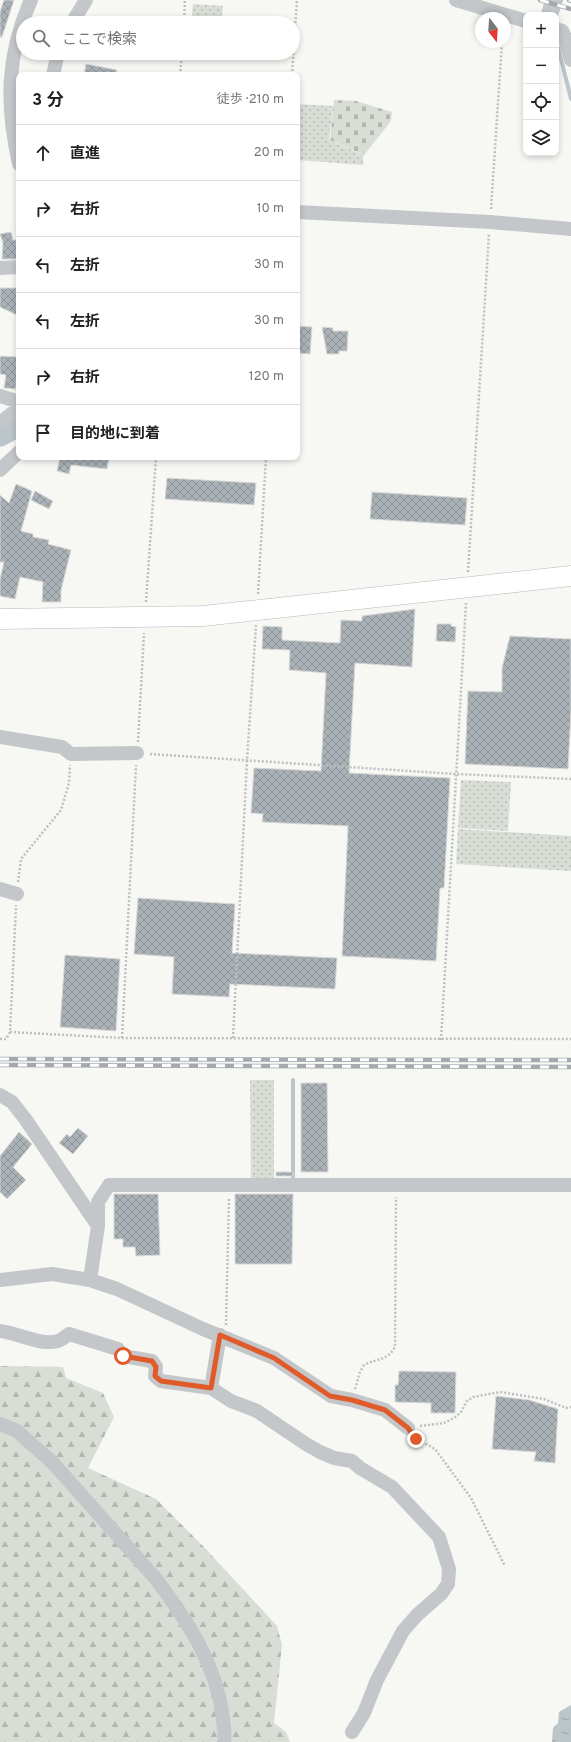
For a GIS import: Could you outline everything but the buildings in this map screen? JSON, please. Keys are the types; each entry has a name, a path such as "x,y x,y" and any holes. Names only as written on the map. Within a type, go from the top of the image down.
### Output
{"street":[{"path":"24,16 31,0"},
{"path":"76,16 86,0"},
{"path":"456,0 523,20"},
{"path":"549,12 552,0"},
{"path":"559,30 562,31 565,37 571,60"},
{"path":"16,41 13,52 9,104 16,150"},
{"path":"54,72 56,60"},
{"path":"300,212 490,222 568,229"},
{"path":"0,268 16,267"},
{"path":"0,396 16,401"},
{"path":"0,422 16,410"},
{"path":"0,470 16,455"},
{"path":"0,619 152,618 202,616 571,576"},
{"path":"0,737 62,747 70,754 137,753"},
{"path":"0,889 17,894"},
{"path":"0,1095 12,1102 26,1120 98,1226"},
{"path":"90,1280 98,1226 98,1202 109,1185 571,1185"},
{"path":"0,1280 52,1274 90,1280 117,1289 274,1358 330,1396 352,1400 385,1410 408,1428"},
{"path":"0,1331 49,1342 59,1341 69,1334 118,1349 123,1356 152,1361 156,1367 155,1376 161,1381 211,1388 231,1401 257,1411 320,1452 334,1458 352,1461 360,1468 392,1487 439,1537 448,1568 448,1584 441,1594 417,1615 403,1631 377,1680 364,1712 352,1732"},
{"path":"211,1388 223,1336"},
{"path":"0,1424 17,1431 53,1463 156,1579 170,1598 205,1654 220,1696 224,1742"}],"path":[{"path":"184,16 185,0"},
{"path":"296,16 297,0"},
{"path":"441,1040 455,774 502,48"},
{"path":"180,72 181,60"},
{"path":"292,72 293,60"},
{"path":"233,1038 246,760 266,460"},
{"path":"137,753 455,774 571,779"},
{"path":"0,1039 6,1039 10,1032 122,1038 441,1040 571,1039"},
{"path":"352,1400 360,1372 364,1365 387,1357 391,1354 395,1347 396,1184"},
{"path":"223,1336 229,1185"},
{"path":"505,1566 470,1498 435,1449 416,1439 408,1428 444,1423 457,1415 467,1401 473,1397 500,1392 544,1399 566,1408 571,1407"}],"green space":[{"path":"193,4 223,6 222,16 192,16"},
{"path":"334,100 356,101 392,112 391,121 364,155 330,140"},
{"path":"300,104 333,106 329,140 363,155 363,165 300,160"},
{"path":"461,780 511,782 508,831 458,828"},
{"path":"458,829 571,836 571,871 456,864"},
{"path":"250,1080 274,1080 274,1181 251,1181"},
{"path":"0,1366 63,1367 66,1378 103,1393 114,1417 88,1468 156,1499 204,1547 277,1626 282,1645 274,1723 286,1732 290,1742 0,1742"}],"water":[{"path":"571,1705 571,1742 552,1742 553,1728 558,1723 559,1712"}],"waterway":[{"path":"557,12 561,0"},
{"path":"558,48 571,99"},
{"path":"0,435 16,427"},
{"path":"293,1080 293,1181"}],"railway":[{"path":"540,0 571,9"},
{"path":"0,1059 571,1060"},
{"path":"0,1065 571,1067"}],"route":[{"path":"123,1356 152,1361 156,1367 155,1376 161,1381 211,1388 220,1335 274,1358 330,1396 352,1400 385,1410 408,1428 416,1439"}]}
